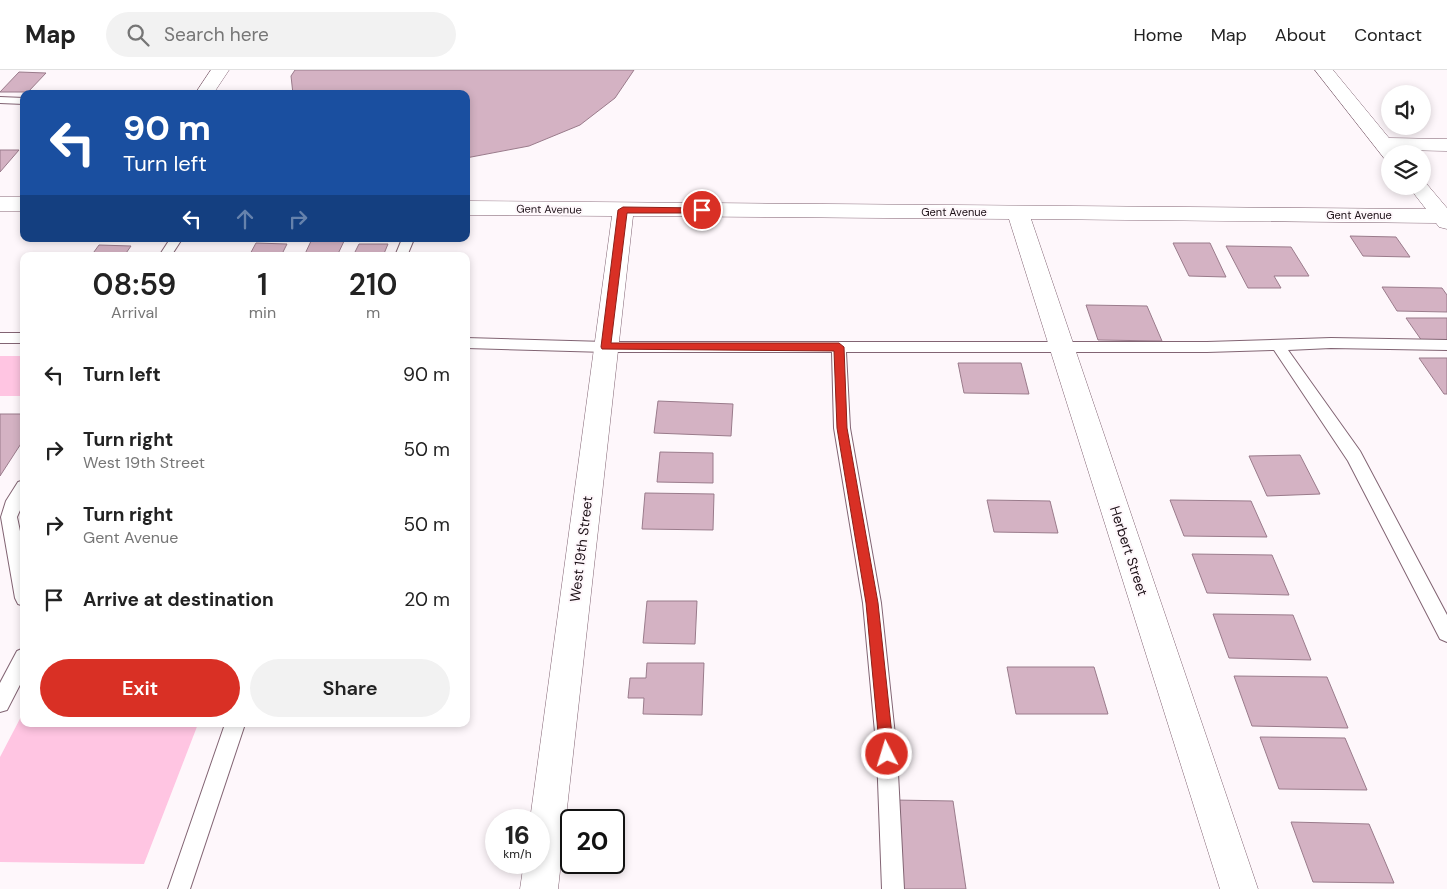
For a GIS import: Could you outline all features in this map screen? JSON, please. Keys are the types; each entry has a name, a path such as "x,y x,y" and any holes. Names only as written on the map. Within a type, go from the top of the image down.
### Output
{"street":[{"path":"207,90 220,70"},
{"path":"1324,70 1384,145"},
{"path":"1431,146 1447,145"},
{"path":"1425,195 1444,219"},
{"path":"0,204 20,204"},
{"name":"Gent Avenue","path":"470,208 1444,219"},
{"name":"West 19th Street","path":"539,889 623,210"},
{"name":"Herbert Street","path":"1018,213 1239,889"}],"lane":[{"path":"0,100 20,101"},
{"path":"0,338 20,338"},
{"path":"470,343 606,347 1207,347 1331,343 1447,345"},
{"path":"1278,345 1354,456 1447,633"},
{"path":"839,347 842,428 872,603 887,754 893,889"},
{"path":"20,493 12,506 9,517 20,576"},
{"path":"0,703 20,665"},
{"path":"179,889 234,727"}],"shaded area":[{"path":"0,356 20,356 20,396 0,396"},
{"path":"20,719 20,727 197,727 144,864 0,862 0,757"}],"building":[{"path":"295,70 634,70 615,98 580,125 529,146 470,157 470,90 293,90 291,76"},
{"path":"19,72 46,73 30,90 0,92"},
{"path":"0,150 19,150 0,172"},
{"path":"1350,236 1396,237 1410,257 1363,256"},
{"path":"311,242 344,242 339,252 306,252"},
{"path":"256,243 287,244 283,252 251,252"},
{"path":"1173,243 1210,243 1226,277 1189,276"},
{"path":"359,244 388,244 385,252 355,252"},
{"path":"99,245 131,246 127,252 94,252"},
{"path":"1226,246 1291,247 1309,276 1274,276 1281,288 1248,288"},
{"path":"1382,287 1442,288 1447,295 1447,312 1397,311"},
{"path":"1086,305 1147,306 1162,341 1098,340"},
{"path":"1406,318 1447,318 1447,341 1422,341"},
{"path":"1419,358 1447,358 1447,394 1444,394"},
{"path":"958,363 1021,363 1029,394 964,393"},
{"path":"658,401 733,404 731,436 654,433"},
{"path":"0,414 20,414 20,445 0,476"},
{"path":"660,452 713,453 713,483 657,482"},
{"path":"1300,455 1320,494 1267,496 1249,456"},
{"path":"645,493 714,494 713,530 642,529"},
{"path":"987,500 1050,501 1058,533 994,532"},
{"path":"1170,500 1251,501 1267,537 1184,536"},
{"path":"1192,554 1272,555 1289,595 1207,593"},
{"path":"647,601 697,601 695,644 643,643"},
{"path":"1213,614 1293,615 1311,660 1229,658"},
{"path":"647,663 704,663 702,715 643,714 644,698 628,698 630,678 646,678"},
{"path":"1007,667 1094,667 1108,714 1016,714"},
{"path":"1234,676 1327,677 1348,728 1252,726"},
{"path":"1260,737 1345,738 1367,790 1279,789"},
{"path":"894,800 953,801 966,889 903,889"},
{"path":"1291,822 1369,824 1394,883 1313,882"}],"route":[{"path":"702,210 623,210 606,347 839,347 842,428 872,603 887,754"}]}
